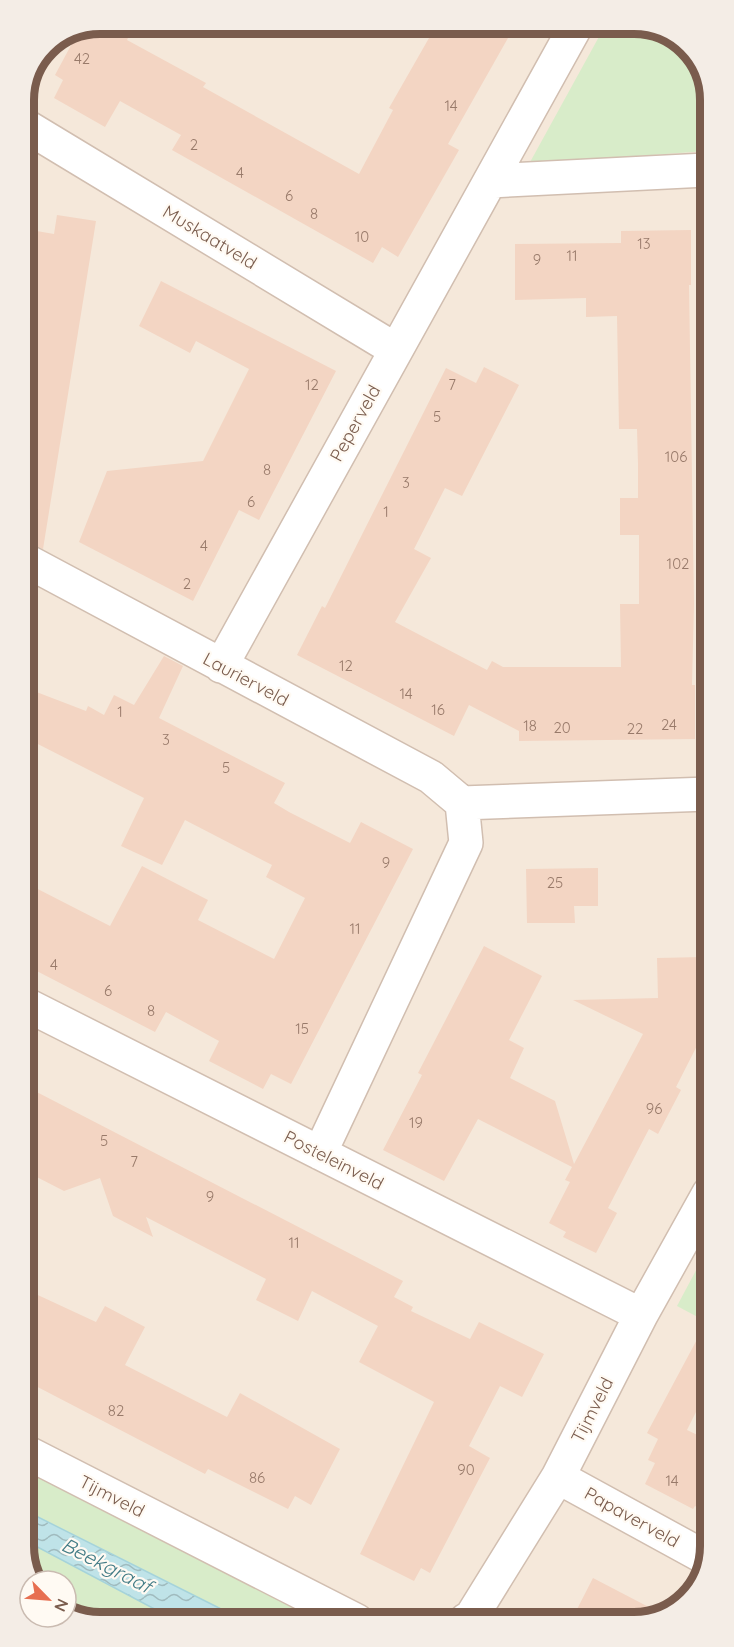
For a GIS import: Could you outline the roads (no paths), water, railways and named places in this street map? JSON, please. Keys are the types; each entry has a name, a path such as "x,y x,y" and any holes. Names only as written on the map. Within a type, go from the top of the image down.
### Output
{"street":[{"name":"Peperveld","path":"221,666 571,35"},
{"name":"Muskaatveld","path":"35,132 396,350"},
{"path":"490,181 700,170"},
{"name":"Laurierveld","path":"35,565 431,777 462,803"},
{"path":"320,1153 466,843 462,803 700,794"},
{"name":"Posteleinveld","path":"35,1009 641,1315"},
{"name":"Tijmveld","path":"474,1612 558,1477 641,1315 700,1208"},
{"name":"Tijmveld","path":"35,1457 339,1612"},
{"name":"Papaverveld","path":"558,1477 699,1554"}],"water":[{"name":"Beekgraaf","path":"35,1516 227,1612 160,1612 35,1546"}]}
